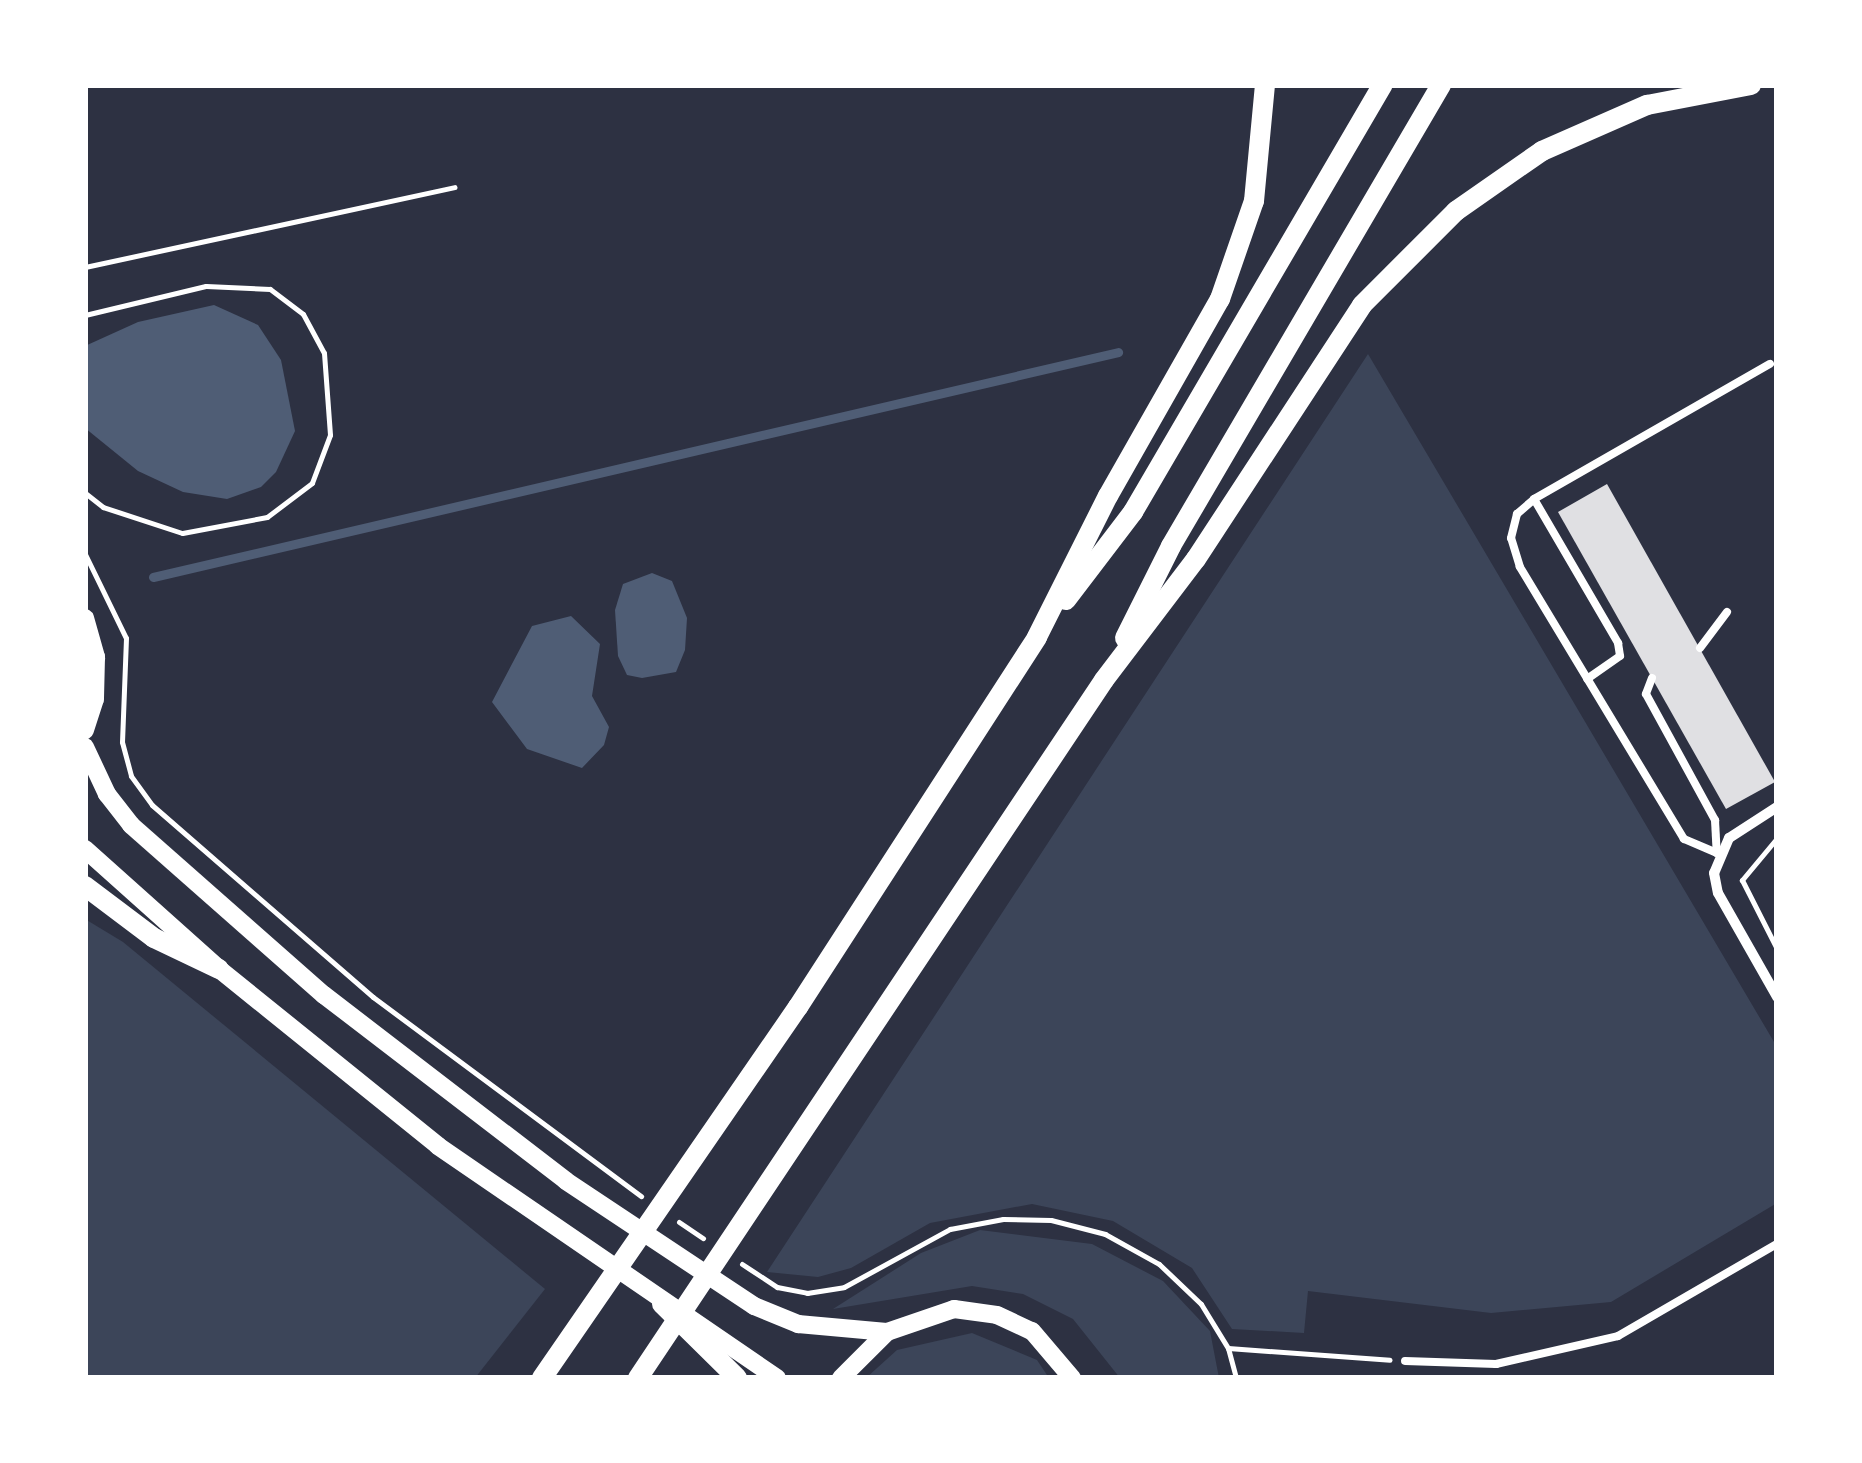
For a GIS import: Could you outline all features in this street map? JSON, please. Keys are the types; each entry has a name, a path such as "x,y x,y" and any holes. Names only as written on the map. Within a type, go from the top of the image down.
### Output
{"main road":[{"path":"1037,637 1108,496 1220,300 1254,201 1265,85"},
{"path":"542,1378 666,1204 1037,637 1133,512 1383,85"},
{"path":"1104,680 1171,546 1440,85"},
{"path":"638,1378 731,1248 1104,680 1196,559 1362,305 1456,211 1542,151 1647,106 1751,85"},
{"path":"85,886 154,938 219,969"},
{"path":"662,1304 737,1378"}],"street":[{"path":"85,618 96,657 95,699 85,730"},
{"path":"85,747 106,794 131,825 324,995 566,1182 754,1306 798,1324 887,1332"},
{"path":"1777,807 1717,853 1718,893 1777,997"},
{"path":"85,849 219,969 438,1146 662,1304 777,1378"},
{"path":"841,1378 887,1332 920,1316 954,1309 997,1314 1032,1331 1072,1378"}],"lane":[{"path":"1652,678 1646,694 1716,820 1717,853 1684,839 1520,568 1511,538 1517,514 1534,499 1770,364"},
{"path":"1534,499 1618,642 1620,656 1588,679"},
{"path":"1700,648 1727,612"},
{"path":"1405,1361 1496,1364 1618,1336 1777,1244"}],"path":[{"path":"85,267 454,187"},
{"path":"85,315 206,286 270,290 303,314 324,353 330,435 312,483 266,517 182,533 103,507 85,493"},
{"path":"85,554 126,638 122,742 131,776 152,805 373,997 646,1200"},
{"path":"1777,838 1742,880 1777,949"},
{"path":"666,1204 712,1244"},
{"path":"731,1248 777,1287 807,1293 844,1287 950,1230 1004,1219 1051,1220 1105,1234 1159,1264 1201,1304 1228,1348 1236,1378"},
{"path":"1228,1348 1405,1361"}],"shaded area":[{"path":"214,305 258,325 281,360 295,431 276,472 261,487 227,499 183,492 138,471 85,428 85,346 138,322"},
{"path":"1368,354 1777,1047 1777,1203 1611,1302 1491,1313 1308,1291 1304,1333 1232,1329 1192,1268 1113,1221 1032,1204 930,1223 851,1268 818,1277 767,1272"},
{"path":"652,573 672,581 687,618 685,650 676,672 642,678 627,675 618,656 615,610 623,584"},
{"path":"571,616 600,644 592,696 609,727 604,745 582,768 527,749 492,702 532,626"},
{"path":"85,919 123,942 545,1289 475,1378 85,1378"},
{"path":"980,1230 1092,1244 1163,1281 1210,1331 1219,1378 1120,1378 1073,1319 1023,1294 972,1286 833,1309 921,1253"},
{"path":"972,1333 1037,1360 1049,1378 866,1378 897,1350"}],"building":[{"path":"1607,484 1775,782 1726,809 1558,512"}],"waterway":[{"path":"153,577 1118,352"}]}
